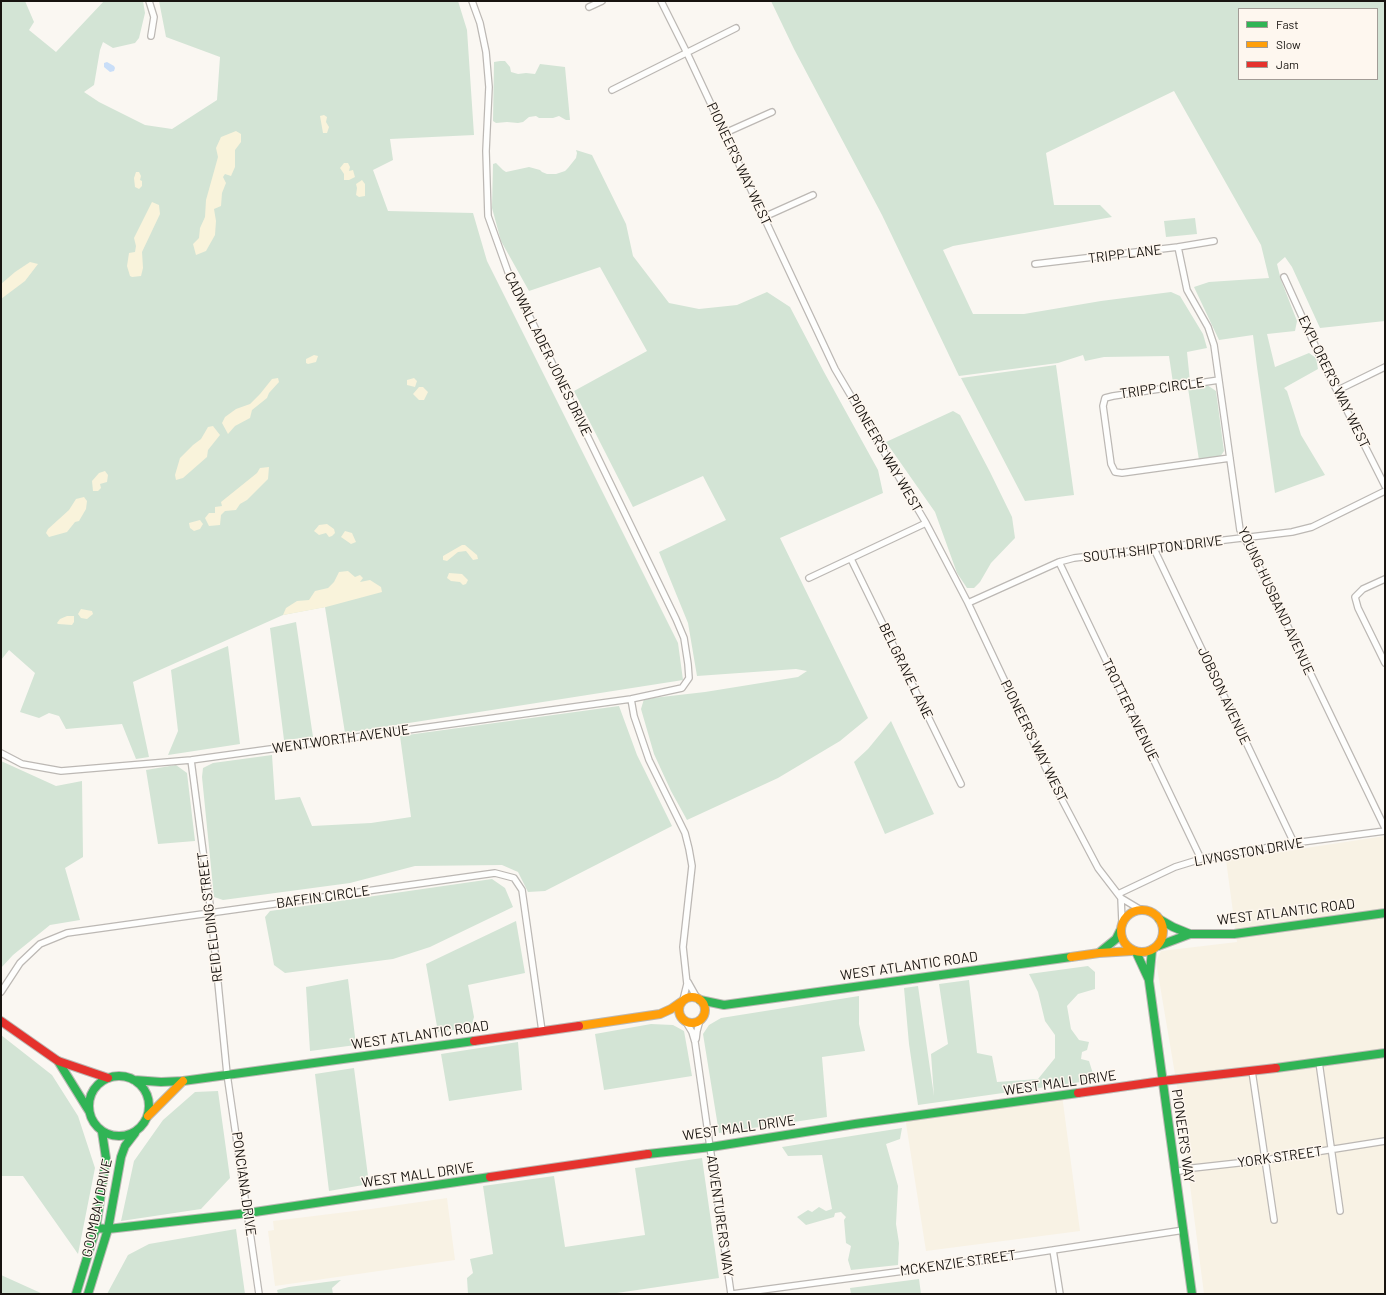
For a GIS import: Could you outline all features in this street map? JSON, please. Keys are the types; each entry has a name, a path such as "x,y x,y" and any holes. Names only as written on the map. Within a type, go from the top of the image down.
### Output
{"main road":[{"path":"1099,953 1112,944 1116,939 1121,926 1127,916 1133,911 1148,911 1159,919 1163,925 1162,940 1155,948 1144,953 1134,951 1125,945 1121,938 1121,926"},
{"name":"WEST ATLANTIC ROAD","path":"1155,948 1190,934 1243,933 1385,913"},
{"name":"WEST ATLANTIC ROAD","path":"1159,919 1190,934"},
{"name":"PIONEER'S WAY","path":"1155,948 1149,981 1192,1294"},
{"name":"WEST ATLANTIC ROAD","path":"660,1014 695,1023 712,1010 724,1005 1099,953 1134,951"},
{"name":"PIONEER'S WAY","path":"1134,951 1149,981"},
{"name":"WEST ATLANTIC ROAD","path":"134,1080 161,1082 184,1081 660,1014 671,1009 689,997 724,1005"},
{"path":"698,999 704,1007 704,1015 701,1019"},
{"path":"682,1001 679,1012 685,1021"},
{"path":"1,1020 58,1061 108,1078"},
{"name":"WEST MALL DRIVE","path":"96,1228 108,1229 248,1213 649,1154 711,1147 855,1124 1162,1081 1252,1071 1385,1053"},
{"path":"58,1061 89,1111 96,1126 102,1132 110,1136 120,1137 137,1131 144,1124 148,1116 184,1081"},
{"path":"89,1111 89,1101 93,1091 100,1083 108,1078 122,1076 134,1080 141,1085 146,1092 149,1108 148,1116"},
{"name":"GOOMBAY DRIVE","path":"88,1294 108,1229 121,1157 128,1141 137,1131"},
{"name":"GOOMBAY DRIVE","path":"76,1294 96,1228 106,1165 106,1151 102,1132"}],"street":[{"path":"149,1 154,17 151,36"},
{"name":"CADWALLADER JONES DRIVE","path":"472,1 480,23 486,52 489,87 486,151 488,216 508,272 676,618 684,638 688,664 689,678 682,688"},
{"path":"590,7 602,1"},
{"name":"PIONEER'S WAY WEST","path":"661,1 687,53 835,369 926,523 968,603 1050,777 1098,868 1120,896 1141,910"},
{"path":"612,90 736,28"},
{"path":"725,134 772,112"},
{"path":"764,217 813,195"},
{"name":"TRIPP LANE","path":"1036,264 1178,247 1214,241"},
{"name":"YOUNG HUSBAND AVENUE","path":"1178,247 1187,290 1208,326 1214,345 1240,530 1385,830"},
{"name":"EXPLORER'S WAY WEST","path":"1284,277 1324,363 1385,486"},
{"path":"1338,390 1385,367"},
{"name":"TRIPP CIRCLE","path":"1219,380 1105,398 1103,406 1111,464 1114,472 1122,473 1230,458"},
{"name":"SOUTH SHIPTON DRIVE","path":"968,603 1059,562 1074,558 1292,532 1312,527 1385,491"},
{"path":"809,578 926,523"},
{"name":"JOBSON AVENUE","path":"1154,549 1294,844"},
{"name":"BELGRAVE LANE","path":"851,558 961,784"},
{"name":"TROTTER AVENUE","path":"1059,562 1202,859"},
{"path":"1385,579 1363,589 1355,597 1358,608 1385,663"},
{"name":"WENTWORTH AVENUE","path":"1,753 22,764 61,771 191,760 632,699 682,688"},
{"path":"632,699 634,716 649,760 685,833 692,866 683,947 686,990 682,1001"},
{"name":"REID ELDING STREET","path":"191,760 211,912 227,1074"},
{"name":"LIVNGSTON DRIVE","path":"1120,896 1175,867 1202,859 1385,830"},
{"name":"BAFFIN CIRCLE","path":"1,992 20,963 40,944 67,933 496,873 514,878 522,890 542,1031"},
{"path":"1120,896 1121,926"},
{"path":"686,978 690,988 698,999"},
{"name":"ADVENTURERS WAY","path":"701,1019 697,1031 696,1042 732,1294"},
{"name":"ADVENTURERS WAY","path":"685,1021 696,1042"},
{"path":"1319,1062 1340,1211"},
{"path":"1252,1071 1274,1220"},
{"name":"PONCIANA DRIVE","path":"227,1074 259,1294"},
{"name":"YORK STREET","path":"1175,1172 1193,1168 1265,1160 1385,1141"},
{"name":"MCKENZIE STREET","path":"732,1294 1053,1250 1184,1230"},
{"path":"1053,1250 1060,1294"}],"shaded area":[{"path":"1385,836 1385,1294 1204,1294 1178,1092 1156,962 1161,951 1237,942 1226,860"},
{"path":"1062,1095 1080,1231 926,1251 905,1117"},
{"path":"447,1198 455,1260 275,1286 268,1231 274,1230 273,1221"}],"green space":[{"path":"1,1 25,1 34,22 29,30 56,52 104,1 143,1 145,13 139,38 135,43 113,48 103,42 100,50 94,85 84,92 99,102 145,125 172,129 217,100 220,57 166,37 159,1 458,1 467,30 474,135 390,139 393,160 373,170 388,211 473,213 487,261 678,643 683,680 345,733 325,607 283,615 133,682 149,757 136,759 122,724 66,729 59,716 49,713 39,718 20,712 35,673 9,650 1,660"},
{"path":"771,1 1385,1 1385,321 1320,328 1292,267 1285,257 1277,264 1281,280 1297,321 1295,331 1267,334 1275,367 1309,353 1316,358 1318,369 1284,388 1287,391 1301,435 1325,475 1275,493 1253,335 1219,340 1194,287 1209,282 1269,278 1261,245 1174,91 1046,153 1054,205 1100,205 1112,217 953,246 943,250 973,314 1024,314 1101,301 1171,292 1180,296 1203,334 1207,348 1187,352 1190,382 1173,383 1169,356 1104,357 1085,361 1083,355 1058,363 959,376 882,215 794,49"},
{"path":"505,61 510,67 511,72 518,74 535,74 540,64 565,67 570,120 566,120 559,116 553,118 539,118 536,116 529,117 523,122 518,123 496,123 493,121 494,62"},
{"path":"576,150 592,155 626,224 633,256 669,303 699,309 737,305 767,292 790,307 878,470 883,493 780,538 868,718 840,741 778,778 687,820 671,791 654,754 641,709 644,699 705,692 798,677 807,671 796,669 697,676 688,623 659,552 726,520 703,476 633,507 574,391 647,351 600,267 529,291 501,241 492,208 493,164 496,163 506,172 529,167 547,174 556,174 565,171 568,168 576,158"},
{"path":"1195,218 1197,234 1166,237 1164,221"},
{"path":"1056,365 1074,495 1025,501 961,378"},
{"path":"1207,385 1216,391 1224,451 1220,457 1199,460 1188,388"},
{"path":"953,411 960,415 1012,517 1015,538 991,563 980,582 974,588 967,588 957,573 935,512 886,442"},
{"path":"296,622 313,737 284,740 270,628"},
{"path":"228,646 240,744 168,755 178,731 171,670"},
{"path":"619,706 637,755 672,826 545,891 528,892 518,872 502,865 415,866 350,883 223,900 214,897 202,777 203,768 213,763 272,755 275,800 300,797 312,826 371,823 411,817 400,736"},
{"path":"891,721 934,814 885,834 854,762 868,749"},
{"path":"1,761 56,786 82,781 83,857 65,868 80,920 50,925 13,955 1,968"},
{"path":"176,765 187,773 195,841 158,844 146,770"},
{"path":"492,879 505,888 513,907 430,947 393,959 285,973 274,965 265,917 270,911"},
{"path":"516,921 525,973 468,985 474,1017 471,1027 438,1032 426,964"},
{"path":"1088,966 1095,972 1095,989 1078,994 1067,1006 1071,1029 1079,1040 1089,1042 1087,1050 1082,1052 1081,1059 1089,1061 1095,1080 918,1105 909,1044 904,988 918,986 934,1096 931,1054 948,1044 939,984 969,980 977,1053 992,1056 997,1082 1038,1079 1055,1058 1055,1035 1045,1021 1038,992 1029,974"},
{"path":"348,979 356,1045 310,1051 306,987"},
{"path":"859,996 859,1024 865,1051 822,1057 827,1117 719,1133 703,1034 709,1025 721,1018"},
{"path":"651,1024 673,1025 684,1031 692,1076 604,1090 595,1034"},
{"path":"1,1035 52,1075 78,1116 95,1168 78,1254 23,1176 1,1176"},
{"path":"518,1042 522,1090 449,1101 441,1054"},
{"path":"354,1068 369,1184 329,1191 315,1074"},
{"path":"218,1091 230,1178 201,1209 121,1221 134,1161 163,1120 195,1092"},
{"path":"902,1128 900,1139 886,1144 898,1186 896,1224 899,1243 898,1265 851,1270 848,1260 851,1246 846,1243 844,1220 846,1217 841,1212 835,1213 834,1217 806,1225 797,1217 808,1210 812,1212 819,1207 826,1211 832,1209 822,1155 788,1156 782,1147"},
{"path":"702,1158 719,1278 610,1294 468,1294 467,1278 473,1273 470,1259 493,1254 483,1186 554,1176 565,1247 645,1235 635,1168"},
{"path":"236,1229 245,1294 107,1294 128,1255 149,1244"},
{"path":"1,1275 43,1294 1,1294"},
{"path":"919,1279 921,1294 851,1294 850,1288"},
{"path":"341,1280 332,1288 333,1294 278,1294 277,1290 289,1287"}],"sand":[{"path":"324,115 327,117 326,122 329,127 327,133 323,133 320,116"},
{"path":"236,131 241,134 241,142 235,150 235,167 231,176 225,174 223,177 226,183 222,193 221,206 214,209 216,221 215,235 206,251 196,255 193,244 199,238 200,228 205,217 206,200 218,157 216,148 221,137"},
{"path":"344,163 348,163 350,167 349,171 353,170 355,177 349,180 344,180 344,174 340,168"},
{"path":"136,172 139,172 141,176 140,180 142,181 142,186 139,189 135,187 134,178"},
{"path":"362,180 365,184 365,196 359,197 356,195 356,184"},
{"path":"152,202 159,205 160,214 142,252 143,268 141,276 132,277 130,276 127,266 129,253 135,252 136,246 134,238"},
{"path":"30,262 38,264 25,281 1,299 1,284"},
{"path":"314,355 318,356 316,362 306,363 306,359"},
{"path":"278,378 279,382 269,393 267,398 252,410 250,418 235,426 228,434 222,423 225,417 236,409 250,404 272,379"},
{"path":"414,378 417,381 415,387 407,385 407,380"},
{"path":"419,387 423,387 428,392 424,400 419,400 413,394"},
{"path":"213,426 220,435 208,450 207,457 183,478 176,480 175,475 180,458 201,439 208,427"},
{"path":"269,467 268,479 247,500 240,504 236,510 225,511 221,515 220,525 209,526 205,518 209,513 215,513 215,507 222,506 221,502 257,473 260,468"},
{"path":"105,471 108,475 107,482 100,484 101,488 98,491 93,491 92,481 99,473"},
{"path":"84,497 87,501 86,509 79,521 75,522 67,532 49,537 46,533 48,529 69,510 76,499"},
{"path":"200,520 203,524 200,529 194,531 190,528 189,523"},
{"path":"327,524 334,529 335,533 332,536 329,537 326,533 319,535 314,531 319,525"},
{"path":"345,531 352,533 356,542 351,544 341,537"},
{"path":"462,545 465,545 477,555 478,559 473,560 466,551 458,552 447,561 443,560 443,556"},
{"path":"348,571 355,577 360,575 363,578 360,582 370,580 381,587 382,592 326,607 283,615 286,608 297,601 309,600 315,591 328,588 334,582 339,572"},
{"path":"449,573 462,574 468,580 466,584 463,585 460,582 451,581 447,578"},
{"path":"81,609 92,611 93,614 87,619 81,618 78,614"},
{"path":"67,616 74,616 74,622 72,625 57,623 60,619"}],"water":[{"path":"107,62 114,66 114,71 110,72 104,67 104,63"}],"traffic: fast":[{"path":"1159,919 1190,934 1234,934 1385,913"},
{"path":"1100,952 1116,939 1120,931"},
{"path":"1158,946 1190,934"},
{"path":"1152,950 1149,981 1192,1294"},
{"path":"1136,952 1149,980"},
{"path":"700,1000 724,1005 1071,957"},
{"path":"134,1080 161,1082 183,1081 474,1041"},
{"path":"1276,1068 1385,1053"},
{"path":"58,1061 89,1111"},
{"path":"113,1076 125,1076 136,1081 144,1089 149,1100 149,1106 147,1118 136,1131 125,1136 113,1136 102,1131 94,1123 89,1112 89,1100 94,1089 102,1081 113,1076"},
{"path":"648,1154 711,1147 855,1124 1078,1093"},
{"path":"76,1294 96,1228 106,1158 102,1132"},
{"path":"88,1294 108,1229 121,1157 125,1146 135,1133"},
{"path":"96,1228 108,1229 248,1213 490,1177"}],"traffic: slow":[{"path":"1138,910 1146,910 1154,913 1160,919 1163,931 1160,943 1154,949 1146,952 1138,952 1130,949 1124,943 1121,935 1121,927 1124,919 1130,913 1138,910"},
{"path":"1071,957 1099,953 1132,951"},
{"path":"692,997 701,1001 705,1010 701,1019 692,1023 683,1019 679,1010 683,1001 692,997"},
{"path":"579,1026 660,1014 681,1002"},
{"path":"148,1116 183,1081"}],"traffic: jam":[{"path":"1,1021 58,1061 108,1078"},
{"path":"474,1041 579,1026"},
{"path":"1078,1093 1162,1081 1276,1068"},
{"path":"490,1177 648,1154"}]}
